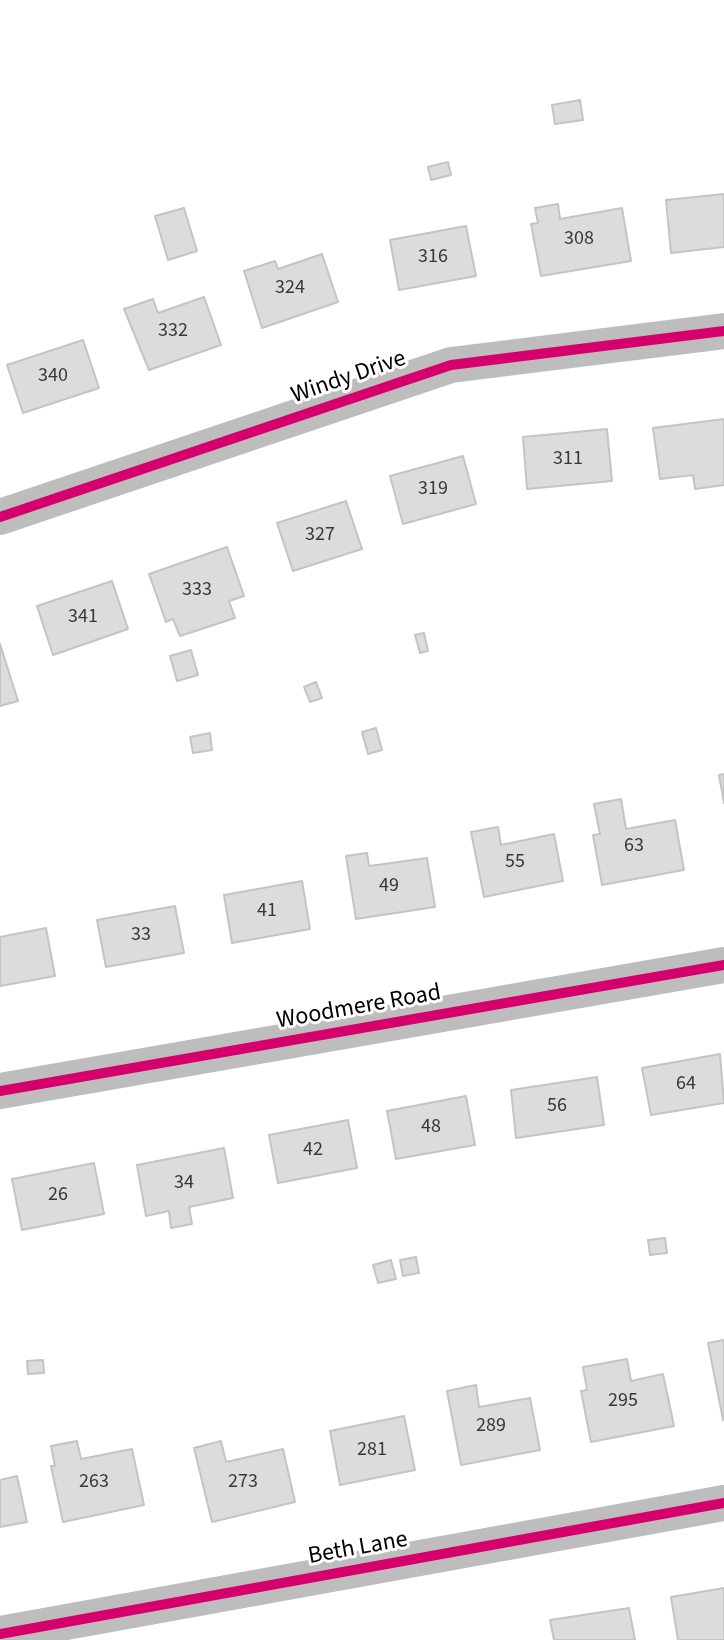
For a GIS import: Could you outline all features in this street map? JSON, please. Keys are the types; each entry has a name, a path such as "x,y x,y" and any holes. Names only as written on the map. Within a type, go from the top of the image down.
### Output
{"street":[{"name":"Windy Drive","path":"0,517 451,365 724,331"},
{"name":"Woodmere Road","path":"0,1091 724,965"},
{"name":"Beth Lane","path":"0,1634 724,1503"}],"building":[{"path":"580,100 583,120 555,124 552,105"},
{"path":"448,162 451,175 431,180 428,167"},
{"path":"724,194 724,247 671,253 666,200"},
{"path":"558,204 560,219 622,208 631,261 541,276 531,224 538,223 535,208"},
{"path":"184,208 197,251 168,260 155,216"},
{"path":"466,226 476,276 399,290 390,240"},
{"path":"322,254 338,302 262,328 244,271 275,261 278,269"},
{"path":"204,297 221,345 149,370 124,309 153,299 158,313"},
{"path":"83,340 99,388 23,413 7,365"},
{"path":"724,419 724,485 695,489 693,475 660,479 653,428"},
{"path":"607,429 612,481 527,489 523,437"},
{"path":"463,456 476,504 403,524 390,476"},
{"path":"346,501 362,549 293,571 277,523"},
{"path":"227,547 244,596 229,601 235,618 180,636 173,619 166,622 149,574"},
{"path":"112,581 128,629 53,655 37,606"},
{"path":"424,633 428,651 420,653 415,635"},
{"path":"0,644 18,701 0,706"},
{"path":"191,650 198,675 177,681 170,656"},
{"path":"316,682 322,698 310,702 304,687"},
{"path":"376,728 382,750 368,754 362,732"},
{"path":"210,733 212,750 193,753 190,737"},
{"path":"724,774 724,803 719,775"},
{"path":"621,799 626,829 675,820 684,870 602,885 593,835 600,834 594,804"},
{"path":"498,827 501,845 554,834 563,881 484,897 471,832"},
{"path":"367,853 369,866 427,858 435,907 356,919 346,856"},
{"path":"302,881 310,929 232,943 224,895"},
{"path":"175,906 184,953 106,967 97,920"},
{"path":"46,928 55,976 0,986 0,937"},
{"path":"720,1054 724,1103 651,1115 642,1068"},
{"path":"597,1077 604,1125 516,1138 511,1090"},
{"path":"466,1096 475,1145 396,1159 387,1111"},
{"path":"348,1120 357,1168 278,1183 269,1135"},
{"path":"224,1148 233,1198 189,1207 192,1224 171,1228 169,1211 146,1216 137,1165"},
{"path":"94,1163 104,1214 22,1230 12,1179"},
{"path":"665,1238 667,1253 650,1255 648,1240"},
{"path":"416,1257 419,1273 403,1276 400,1260"},
{"path":"391,1260 396,1279 378,1283 373,1265"},
{"path":"724,1340 724,1419 723,1420 708,1343"},
{"path":"627,1359 631,1381 663,1374 674,1426 591,1442 581,1391 587,1390 583,1367"},
{"path":"43,1360 44,1373 28,1374 27,1361"},
{"path":"476,1385 479,1407 530,1398 540,1450 461,1465 447,1391"},
{"path":"404,1416 415,1470 340,1485 330,1431"},
{"path":"77,1441 81,1459 132,1449 144,1505 63,1522 51,1466 55,1466 51,1446"},
{"path":"221,1441 226,1462 283,1449 295,1502 212,1522 194,1448"},
{"path":"17,1476 27,1522 0,1527 0,1480"},
{"path":"724,1588 724,1640 678,1640 671,1597"},
{"path":"629,1608 635,1640 554,1640 550,1620"}],"cycle path":[{"path":"0,517 451,365 724,331"},
{"path":"0,1091 724,965"},
{"path":"0,1634 724,1503"}]}
